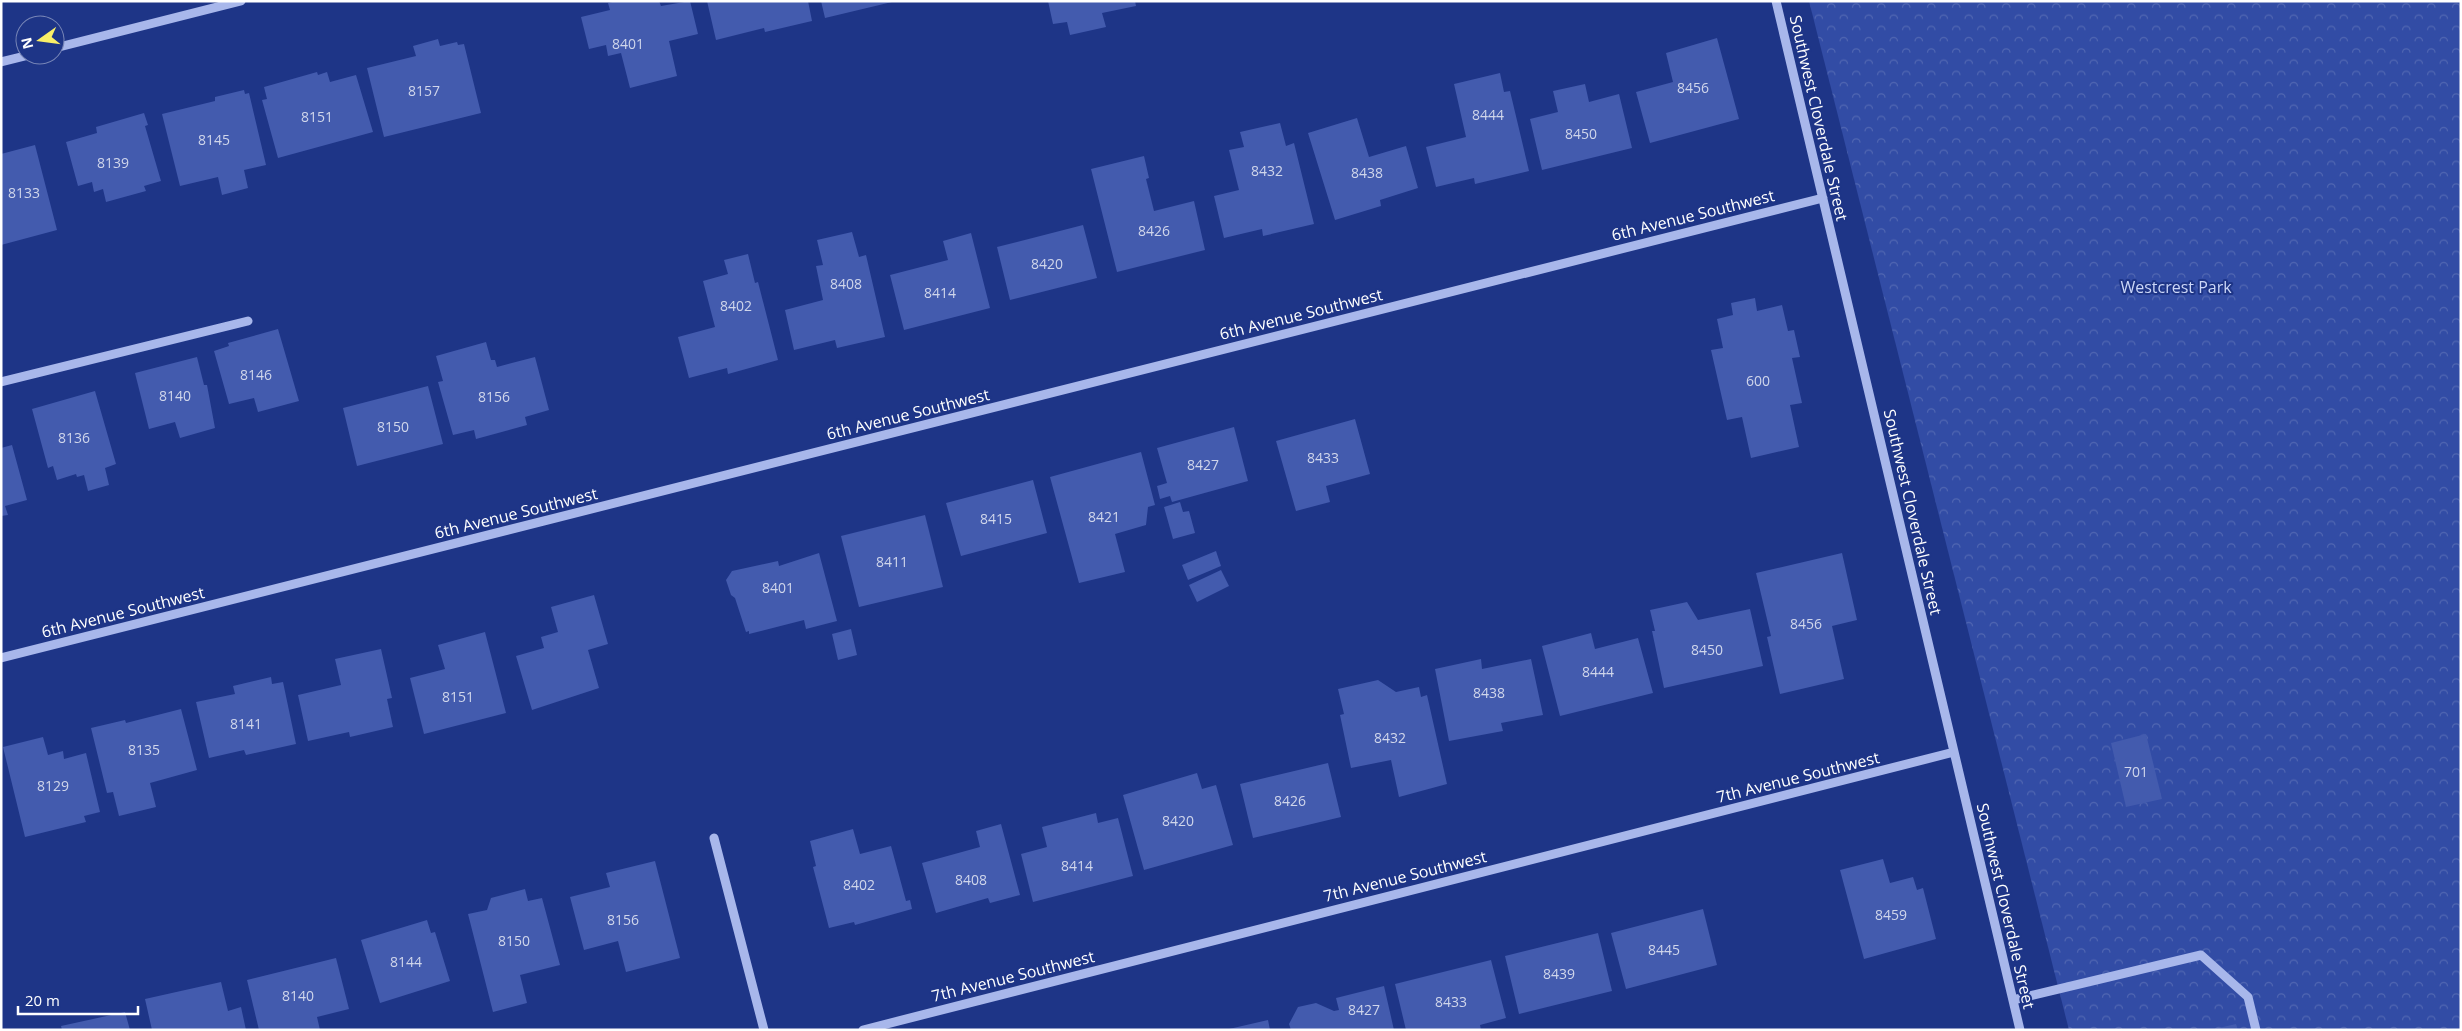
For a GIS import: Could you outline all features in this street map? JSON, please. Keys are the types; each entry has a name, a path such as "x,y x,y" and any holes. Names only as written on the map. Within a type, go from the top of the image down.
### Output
{"street":[{"path":"65,45 241,1"},
{"name":"Southwest Cloverdale Street","path":"1776,1 2020,1030"},
{"path":"1,62 15,58"},
{"name":"6th Avenue Southwest","path":"1,658 1823,198"},
{"path":"1,382 248,321"},
{"name":"7th Avenue Southwest","path":"864,1030 1954,752"},
{"path":"714,838 764,1030"},
{"path":"2013,1000 2201,955 2248,997 2256,1030"}],"green space":[{"name":"Westcrest Park","path":"1809,1 2461,1 2461,1030 2069,1030"}],"building":[{"path":"616,1 659,1 661,6 690,1 698,34 669,41 677,76 630,88 621,53 608,56 606,45 589,49 581,17 610,10 608,3"},
{"path":"707,1 808,1 812,21 765,32 764,28 716,40"},
{"path":"821,1 892,1 892,2 825,18"},
{"path":"1048,1 1135,1 1136,6 1102,13 1106,27 1070,35 1067,22 1053,24"},
{"path":"1717,38 1739,119 1650,143 1636,92 1673,82 1666,53"},
{"path":"438,39 440,46 457,42 458,45 464,44 481,113 384,137 367,68 416,56 413,46"},
{"path":"317,72 318,75 327,72 330,82 356,75 373,132 278,158 262,100 267,99 264,87"},
{"path":"1500,73 1504,92 1510,91 1529,171 1475,184 1474,178 1436,187 1426,147 1466,137 1454,84"},
{"path":"1585,84 1589,102 1619,94 1632,148 1542,170 1530,119 1558,112 1553,91"},
{"path":"244,90 245,94 249,93 266,165 244,170 248,188 222,195 218,177 180,186 162,114 215,101 215,97"},
{"path":"144,113 148,125 145,126 161,181 144,186 146,191 106,202 103,189 94,192 92,182 78,186 66,142 97,133 96,127"},
{"path":"1357,118 1369,157 1406,146 1418,188 1380,200 1381,206 1335,220 1308,133"},
{"path":"1280,123 1286,146 1294,143 1314,224 1263,236 1262,229 1224,238 1214,196 1239,190 1229,150 1244,147 1240,132"},
{"path":"35,145 57,230 1,245 1,154"},
{"path":"1144,156 1149,178 1146,179 1154,211 1194,201 1205,250 1117,272 1091,169"},
{"path":"1083,225 1097,278 1010,300 997,247"},
{"path":"852,232 859,257 866,255 885,337 837,348 835,340 794,350 785,310 823,300 816,266 823,265 817,240"},
{"path":"971,233 990,308 904,330 890,275 948,260 943,241"},
{"path":"748,254 755,283 758,282 778,360 728,374 727,368 689,378 678,337 715,327 703,281 728,274 724,260"},
{"path":"1755,298 1757,311 1782,305 1788,331 1794,330 1800,357 1792,358 1802,403 1790,405 1799,447 1751,458 1742,417 1727,420 1711,350 1723,348 1717,319 1733,315 1731,303"},
{"path":"278,329 299,401 258,412 254,398 229,404 214,351 229,346 228,343"},
{"path":"486,342 491,360 495,360 497,367 535,357 549,410 525,417 527,425 476,439 474,430 453,435 438,382 443,381 436,356"},
{"path":"197,357 204,385 207,385 215,428 180,438 175,422 149,429 135,373"},
{"path":"428,386 443,444 357,466 343,408"},
{"path":"95,391 116,464 105,468 109,485 88,491 84,475 77,477 76,474 57,480 53,466 48,468 32,409"},
{"path":"1355,419 1370,474 1326,486 1330,502 1296,511 1276,441"},
{"path":"1234,427 1248,481 1172,502 1170,496 1160,499 1157,486 1167,483 1157,448"},
{"path":"12,445 27,500 5,506 8,515 1,516 1,448"},
{"path":"1141,452 1155,505 1148,507 1146,525 1115,534 1125,572 1079,583 1050,477"},
{"path":"1033,480 1047,533 961,556 946,503"},
{"path":"1180,502 1183,512 1189,511 1195,533 1173,539 1164,507"},
{"path":"925,515 943,587 859,607 841,536"},
{"path":"1216,551 1221,566 1188,580 1182,565"},
{"path":"819,553 837,621 806,629 804,620 749,634 749,631 746,632 735,598 731,595 726,580 732,571 778,561 779,566"},
{"path":"1842,553 1857,620 1832,626 1844,679 1780,694 1767,637 1771,636 1756,573"},
{"path":"1221,570 1229,586 1197,602 1189,585"},
{"path":"594,595 608,644 588,650 599,688 532,710 516,656 544,648 541,637 558,632 551,607"},
{"path":"1687,602 1698,620 1750,609 1763,666 1664,688 1652,631 1655,631 1650,610"},
{"path":"851,629 857,655 838,660 832,634"},
{"path":"485,632 506,713 424,734 410,678 445,669 438,645"},
{"path":"1591,633 1595,649 1638,638 1653,693 1560,716 1542,646"},
{"path":"381,649 392,698 387,699 393,727 350,737 349,732 308,741 298,695 341,685 335,659"},
{"path":"1481,659 1482,669 1531,659 1543,715 1501,723 1503,731 1449,741 1435,669"},
{"path":"271,677 272,684 283,682 296,744 246,755 244,750 209,758 196,702 235,694 233,686"},
{"path":"1378,680 1396,692 1419,687 1421,697 1427,695 1447,784 1399,797 1391,760 1351,768 1340,715 1344,714 1338,689"},
{"path":"181,709 197,770 150,783 156,807 119,816 113,792 107,793 91,728 125,720 126,723"},
{"path":"2146,734 2162,799 2126,807 2111,743"},
{"path":"43,737 48,755 63,751 64,759 86,753 100,812 84,816 86,822 25,837 3,747"},
{"path":"1328,763 1341,817 1253,838 1240,784"},
{"path":"1197,773 1202,789 1216,785 1233,845 1144,870 1123,795"},
{"path":"1096,813 1098,823 1118,818 1133,876 1033,902 1021,854 1047,847 1042,827"},
{"path":"1001,824 1020,895 990,903 988,898 936,913 922,863 980,847 976,831"},
{"path":"853,829 860,854 891,846 906,901 910,900 912,909 855,925 854,922 829,928 813,867 816,866 810,841"},
{"path":"1883,859 1890,883 1913,877 1917,890 1923,888 1936,939 1864,959 1840,870"},
{"path":"655,861 680,958 626,972 618,941 584,950 570,897 610,887 606,873"},
{"path":"525,889 528,901 542,898 560,965 520,975 527,1003 493,1012 468,914 487,910 491,898"},
{"path":"1703,909 1717,965 1626,989 1611,933"},
{"path":"427,920 431,933 435,932 450,981 380,1003 361,940"},
{"path":"1598,933 1612,991 1519,1014 1505,956"},
{"path":"336,958 349,1009 317,1017 320,1030 259,1030 247,980"},
{"path":"1491,960 1506,1018 1480,1025 1481,1030 1406,1030 1395,984"},
{"path":"221,982 228,1011 241,1007 246,1030 152,1030 145,999"},
{"path":"1384,986 1394,1030 1291,1030 1289,1024 1298,1007 1316,1003 1334,1011 1339,1010 1336,998"},
{"path":"125,1012 130,1030 62,1030 61,1026"},
{"path":"1268,1020 1270,1030 1229,1030 1229,1029"},
{"path":"2236,1024 2238,1030 2214,1030 2214,1029"}]}
